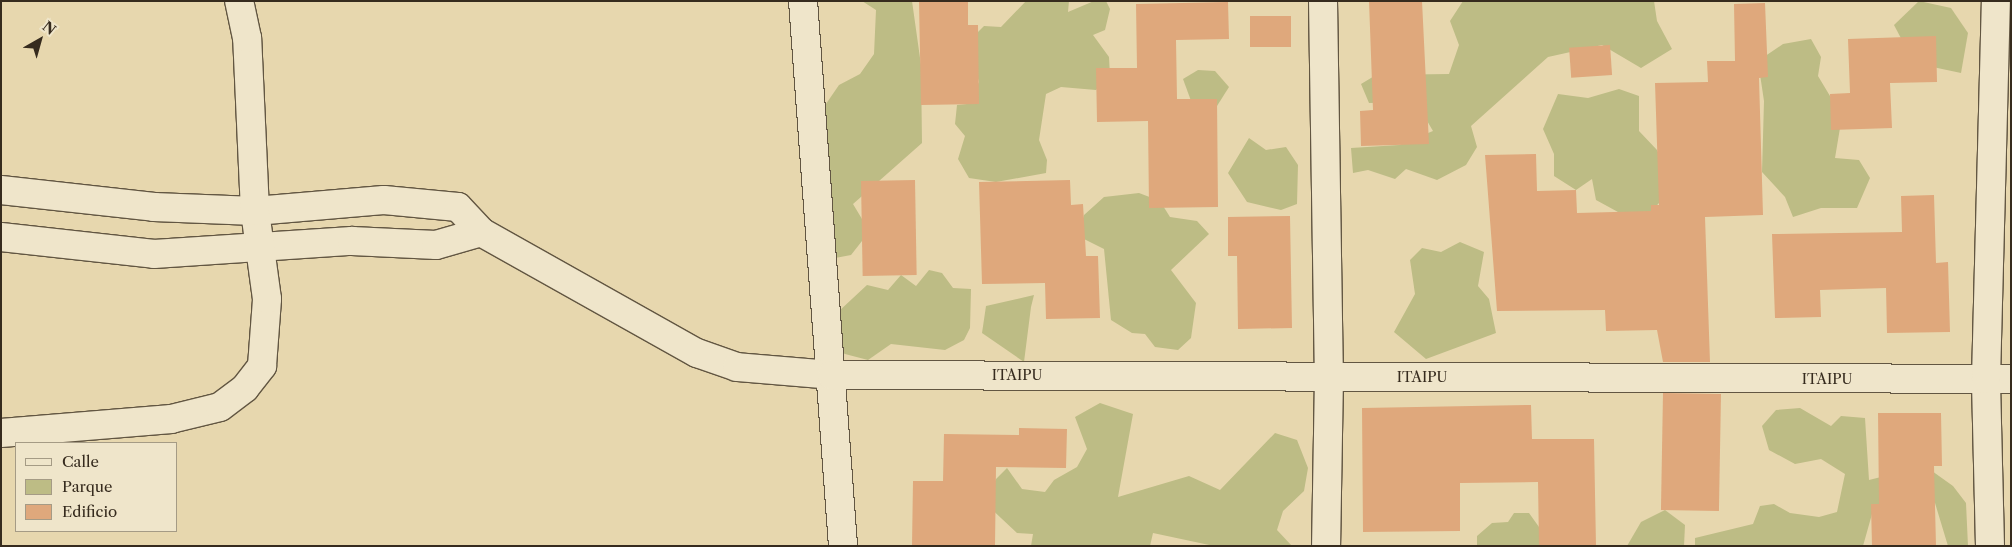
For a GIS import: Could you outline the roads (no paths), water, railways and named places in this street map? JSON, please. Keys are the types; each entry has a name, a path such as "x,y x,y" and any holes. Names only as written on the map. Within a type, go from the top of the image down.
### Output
{"street":[{"path":"1,433 171,419 220,407 245,388 262,366 267,299 255,211 247,38 239,1"},
{"path":"803,1 844,546"},
{"path":"1323,1 1330,377 1326,546"},
{"path":"1990,546 1998,379 1996,1"},
{"name":"ITAIPU","path":"1,190 154,207 255,211 384,200 435,202 458,207 481,232 698,353 737,368 832,375 1998,379"},
{"path":"1,237 154,254 261,249 352,241 436,245 481,232"}]}
